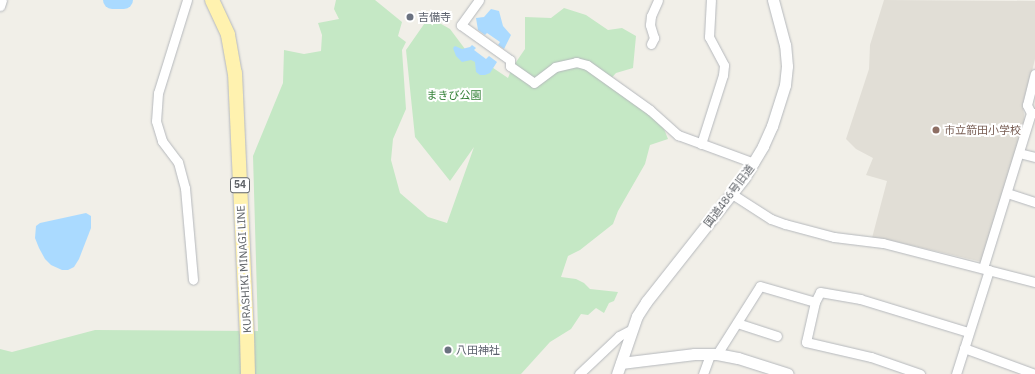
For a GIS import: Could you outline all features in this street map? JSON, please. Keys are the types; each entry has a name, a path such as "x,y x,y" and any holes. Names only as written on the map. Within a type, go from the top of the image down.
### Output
{"main road":[{"name":"KURASHIKI MINAGI LINE","path":"212,0 228,35 235,73 248,334 248,374"}],"street":[{"path":"0,6 2,0"},
{"path":"187,0 158,93 156,121 162,141 178,162 185,188 192,280"},
{"path":"479,0 461,25 510,60 510,66 534,83 555,67 576,62 587,65 650,110 678,135 754,163"},
{"path":"651,44 654,38 650,25 650,16 658,0"},
{"path":"701,144 723,75 724,65 709,37 711,0"},
{"name":"国道486号旧道","path":"617,374 636,316 732,194 754,163 780,106 787,66 785,45 773,0"},
{"path":"956,374 1007,192 1033,113 1027,105 1035,76"},
{"path":"1019,153 1035,157"},
{"path":"1007,192 1035,202"},
{"path":"732,194 772,219 785,224 834,237 883,243 1035,282"},
{"path":"704,374 713,355 737,323 760,286 814,302"},
{"path":"920,374 871,356 806,342 814,302 820,292 860,299 968,332"},
{"path":"737,323 777,336"},
{"path":"579,374 619,336 631,330"},
{"path":"964,348 1035,374"},
{"path":"621,363 694,354 713,355 761,369 788,374"}],"shaded area":[{"name":"市立箭田小学校","path":"884,0 1035,1 1035,59 1023,107 1025,121 982,262 893,241 872,238 887,181 866,175 873,158 856,149 846,139 869,69 870,45"}],"green space":[{"name":"まきび公園","path":"336,0 375,0 402,22 398,36 406,42 402,50 406,109 393,139 391,160 400,193 428,217 447,223 474,147 450,181 415,137 406,50 429,17 450,29 465,49 508,78 512,68 525,49 525,17 551,18 564,8 586,15 608,30 622,28 636,36 633,68 616,73 606,84 656,120 664,129 668,139 650,145 645,164 618,211 613,224 580,250 568,256 561,277 576,279 584,283 590,289 618,292 614,301 609,303 604,313 596,308 588,315 581,314 571,329 550,342 521,374 0,374 0,349 12,352 95,330 258,331 253,156 283,83 284,50 304,54 321,51 322,35 318,23 339,19 334,9"}],"water":[{"path":"491,9 499,11 503,26 511,35 504,49 498,45 500,42 487,33 485,35 478,30 476,18 484,17"},
{"path":"472,45 476,48 474,50 486,59 489,56 497,62 490,73 480,75 476,72 475,62 471,60 462,62 456,56 453,48 455,46 462,49"},
{"path":"86,213 91,216 91,228 79,259 74,267 68,270 62,270 51,265 45,259 35,238 36,226 40,223"}],"waterway":[{"path":"112,0 124,0"}],"place":[{"name":"吉備寺","path":"410,17"},
{"name":"市立箭田小学校","path":"936,130"},
{"name":"八田神社","path":"448,350"}]}
